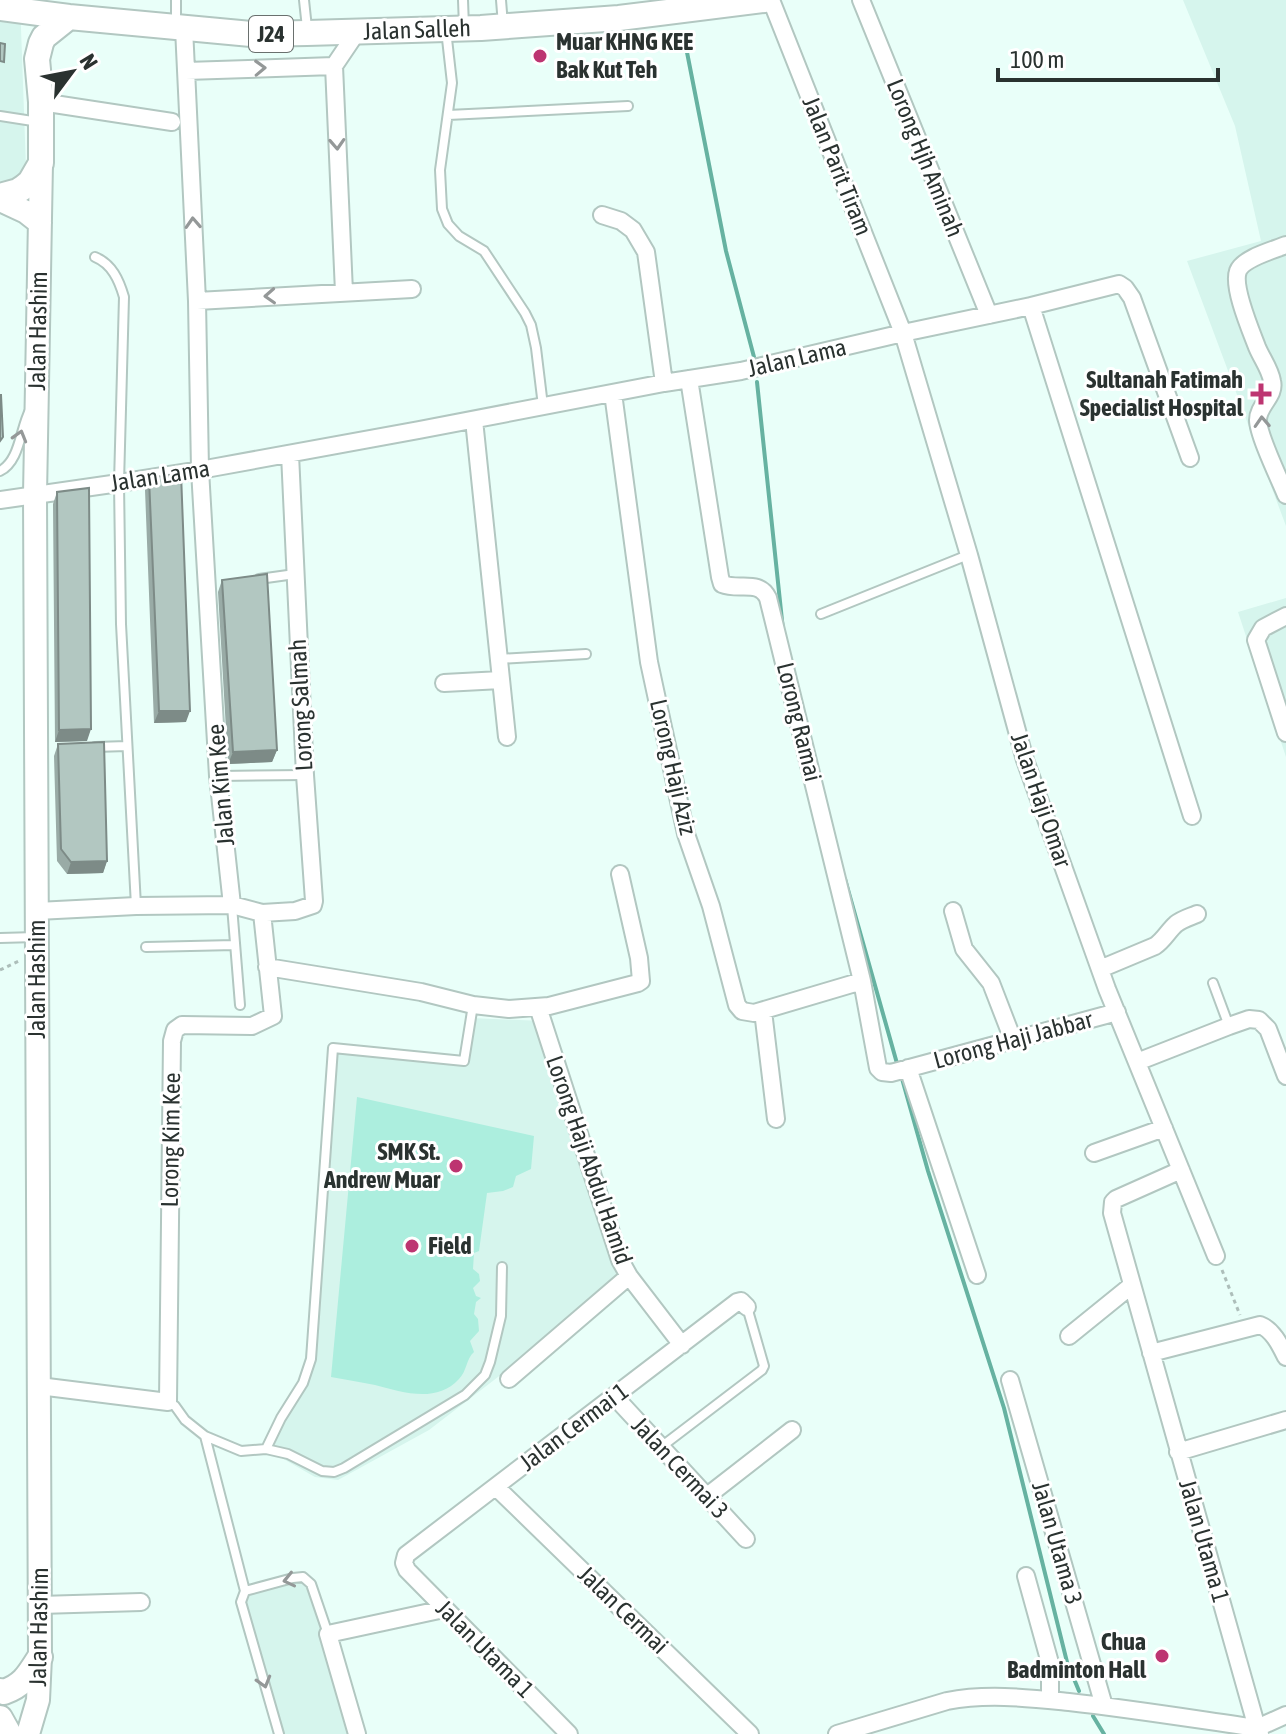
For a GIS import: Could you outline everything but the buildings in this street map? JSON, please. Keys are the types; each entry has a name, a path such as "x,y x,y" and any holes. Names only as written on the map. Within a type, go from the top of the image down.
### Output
{"main road":[{"name":"Jalan Salleh","path":"0,10 31,7 69,17 251,34 503,26 619,18 685,4 748,1"},
{"path":"0,10 22,28 37,59"},
{"path":"0,198 30,182 41,163 37,59 44,37 69,17"},
{"path":"0,1691 16,1688 40,1657"},
{"path":"0,1718 9,1734"}],"street":[{"name":"Jalan Parit Tiram","path":"771,0 903,333"},
{"name":"Lorong Hjh Aminah","path":"861,0 989,315"},
{"name":"Jalan Kim Kee","path":"180,27 186,71 197,301 200,470 214,585 218,776 232,905"},
{"path":"344,292 334,66 357,32"},
{"path":"186,71 334,66"},
{"path":"40,112 172,122"},
{"name":"Jalan Hashim","path":"28,1734 38,1700 40,1657 37,911 44,750 35,495 41,163"},
{"path":"0,198 40,223"},
{"path":"602,215 621,221 633,230 646,252 664,383"},
{"path":"1286,245 1240,266 1237,274 1237,288 1258,348 1273,386 1279,390 1264,402 1258,420 1286,495"},
{"name":"Jalan Lama","path":"0,500 200,470 741,371 1119,284 1132,298 1190,458"},
{"path":"197,301 412,289"},
{"path":"1031,306 1192,816"},
{"name":"Jalan Haji Omar","path":"903,333 969,555 1025,760 1100,969 1216,1256"},
{"name":"Lorong Ramai","path":"689,379 722,584 758,587 764,590 768,598 862,981 878,1068 886,1073 900,1070"},
{"name":"Lorong Haji Aziz","path":"613,393 649,662 686,834 711,906 737,1005 748,1013 763,1011"},
{"path":"474,420 507,737"},
{"name":"Lorong Salmah","path":"262,913 295,911 310,907 314,901 290,454"},
{"path":"1286,616 1263,628 1256,640 1286,733"},
{"path":"444,683 501,680"},
{"path":"37,911 232,905 262,913 267,967 509,1009 549,1006 640,982 639,958 620,874"},
{"path":"953,911 964,949 991,983 1013,1040"},
{"path":"1100,969 1155,946 1175,925 1197,914"},
{"name":"Lorong Kim Kee","path":"168,1402 172,1041 175,1030 182,1025 252,1026 273,1016 267,967"},
{"path":"776,1119 763,1011 862,981"},
{"name":"Lorong Haji Abdul Hamid","path":"538,1007 624,1270 682,1345"},
{"name":"Lorong Haji Jabbar","path":"900,1070 1117,1012"},
{"path":"1137,1062 1249,1019 1259,1020 1268,1029 1286,1076"},
{"path":"900,1070 977,1275"},
{"path":"1094,1153 1164,1128"},
{"name":"Jalan Utama 1","path":"1181,1170 1113,1202 1112,1213 1259,1731"},
{"path":"509,1379 629,1276"},
{"path":"1069,1336 1132,1285"},
{"name":"Jalan Cermai 1","path":"404,1563 406,1555 737,1302 741,1301 747,1307"},
{"path":"1151,1353 1260,1325 1272,1334 1286,1357"},
{"name":"Jalan Utama 3","path":"1010,1380 1104,1706"},
{"path":"39,1386 168,1402"},
{"name":"Jalan Cermai 3","path":"615,1397 746,1539"},
{"path":"1178,1452 1286,1420"},
{"path":"706,1497 792,1430"},
{"name":"Jalan Cermai","path":"496,1487 750,1734"},
{"name":"Jalan Utama 1","path":"404,1563 444,1609 569,1734"},
{"path":"1026,1576 1050,1663 1050,1700"},
{"path":"40,1605 141,1602"},
{"path":"357,1734 328,1634 444,1609"},
{"path":"837,1734 959,1698 1050,1700 1259,1731 1286,1715"}],"lane":[{"path":"176,0 180,27"},
{"path":"304,0 307,33"},
{"path":"463,0 455,29 452,83 440,170 442,209 448,224 459,236 484,251 525,313 536,348 543,406"},
{"path":"501,0 503,26"},
{"path":"448,115 628,106"},
{"path":"0,116 40,112"},
{"path":"95,257 113,270 124,297 119,483 121,624 136,906"},
{"path":"0,471 13,461 24,421 37,398"},
{"path":"821,614 969,555"},
{"path":"251,580 295,574"},
{"path":"499,659 586,654"},
{"path":"81,748 127,746"},
{"path":"218,776 305,775"},
{"path":"232,905 240,1005"},
{"path":"0,938 37,937"},
{"path":"146,947 235,945"},
{"path":"1213,983 1229,1026"},
{"path":"266,1449 285,1410 303,1383 311,1359 333,1048 464,1061 473,1005"},
{"path":"168,1402 205,1436 241,1451 266,1449 288,1454 322,1471 334,1472 344,1468 465,1395 485,1375 501,1316 502,1267"},
{"path":"661,1447 762,1370 764,1366 747,1307"},
{"path":"205,1436 245,1591 241,1602 279,1734"},
{"path":"245,1591 303,1577 311,1584 328,1634"}],"path":[{"path":"1216,1256 1246,1327"}],"shaded area":[{"path":"0,0 20,0 26,168 6,186 0,186"},
{"name":"Sultanah Fatimah Specialist Hospital","path":"1183,0 1286,0 1286,526 1187,261 1261,241 1235,126"},
{"path":"1286,598 1286,757 1238,612"},
{"name":"SMK St. Andrew Muar","path":"471,1018 542,1021 624,1270 529,1353 429,1430 338,1480 315,1477 266,1449 303,1383 333,1048 464,1061"},
{"path":"295,1574 306,1574 314,1581 361,1734 275,1734 237,1602 243,1590"}],"green space":[{"name":"Field","path":"357,1097 534,1136 531,1169 516,1176 513,1187 487,1193 479,1251 474,1253 473,1269 479,1274 480,1281 473,1288 476,1296 481,1298 476,1302 474,1314 478,1319 479,1331 470,1341 474,1352 462,1376 450,1387 429,1394 407,1393 331,1377"}],"waterway":[{"path":"684,37 726,251 754,357"},
{"path":"757,382 783,630"},
{"path":"845,879 898,1067"},
{"path":"901,1075 928,1171 1004,1408 1067,1662 1079,1691"},
{"path":"1093,1716 1104,1734"}],"place":[{"name":"Muar KHNG KEE Bak Kut Teh","path":"540,56"},
{"name":"Sultanah Fatimah Specialist Hospital","path":"1261,394"},
{"name":"SMK St. Andrew Muar","path":"456,1166"},
{"name":"Field","path":"412,1246"},
{"name":"Chua Badminton Hall","path":"1162,1656"}]}
